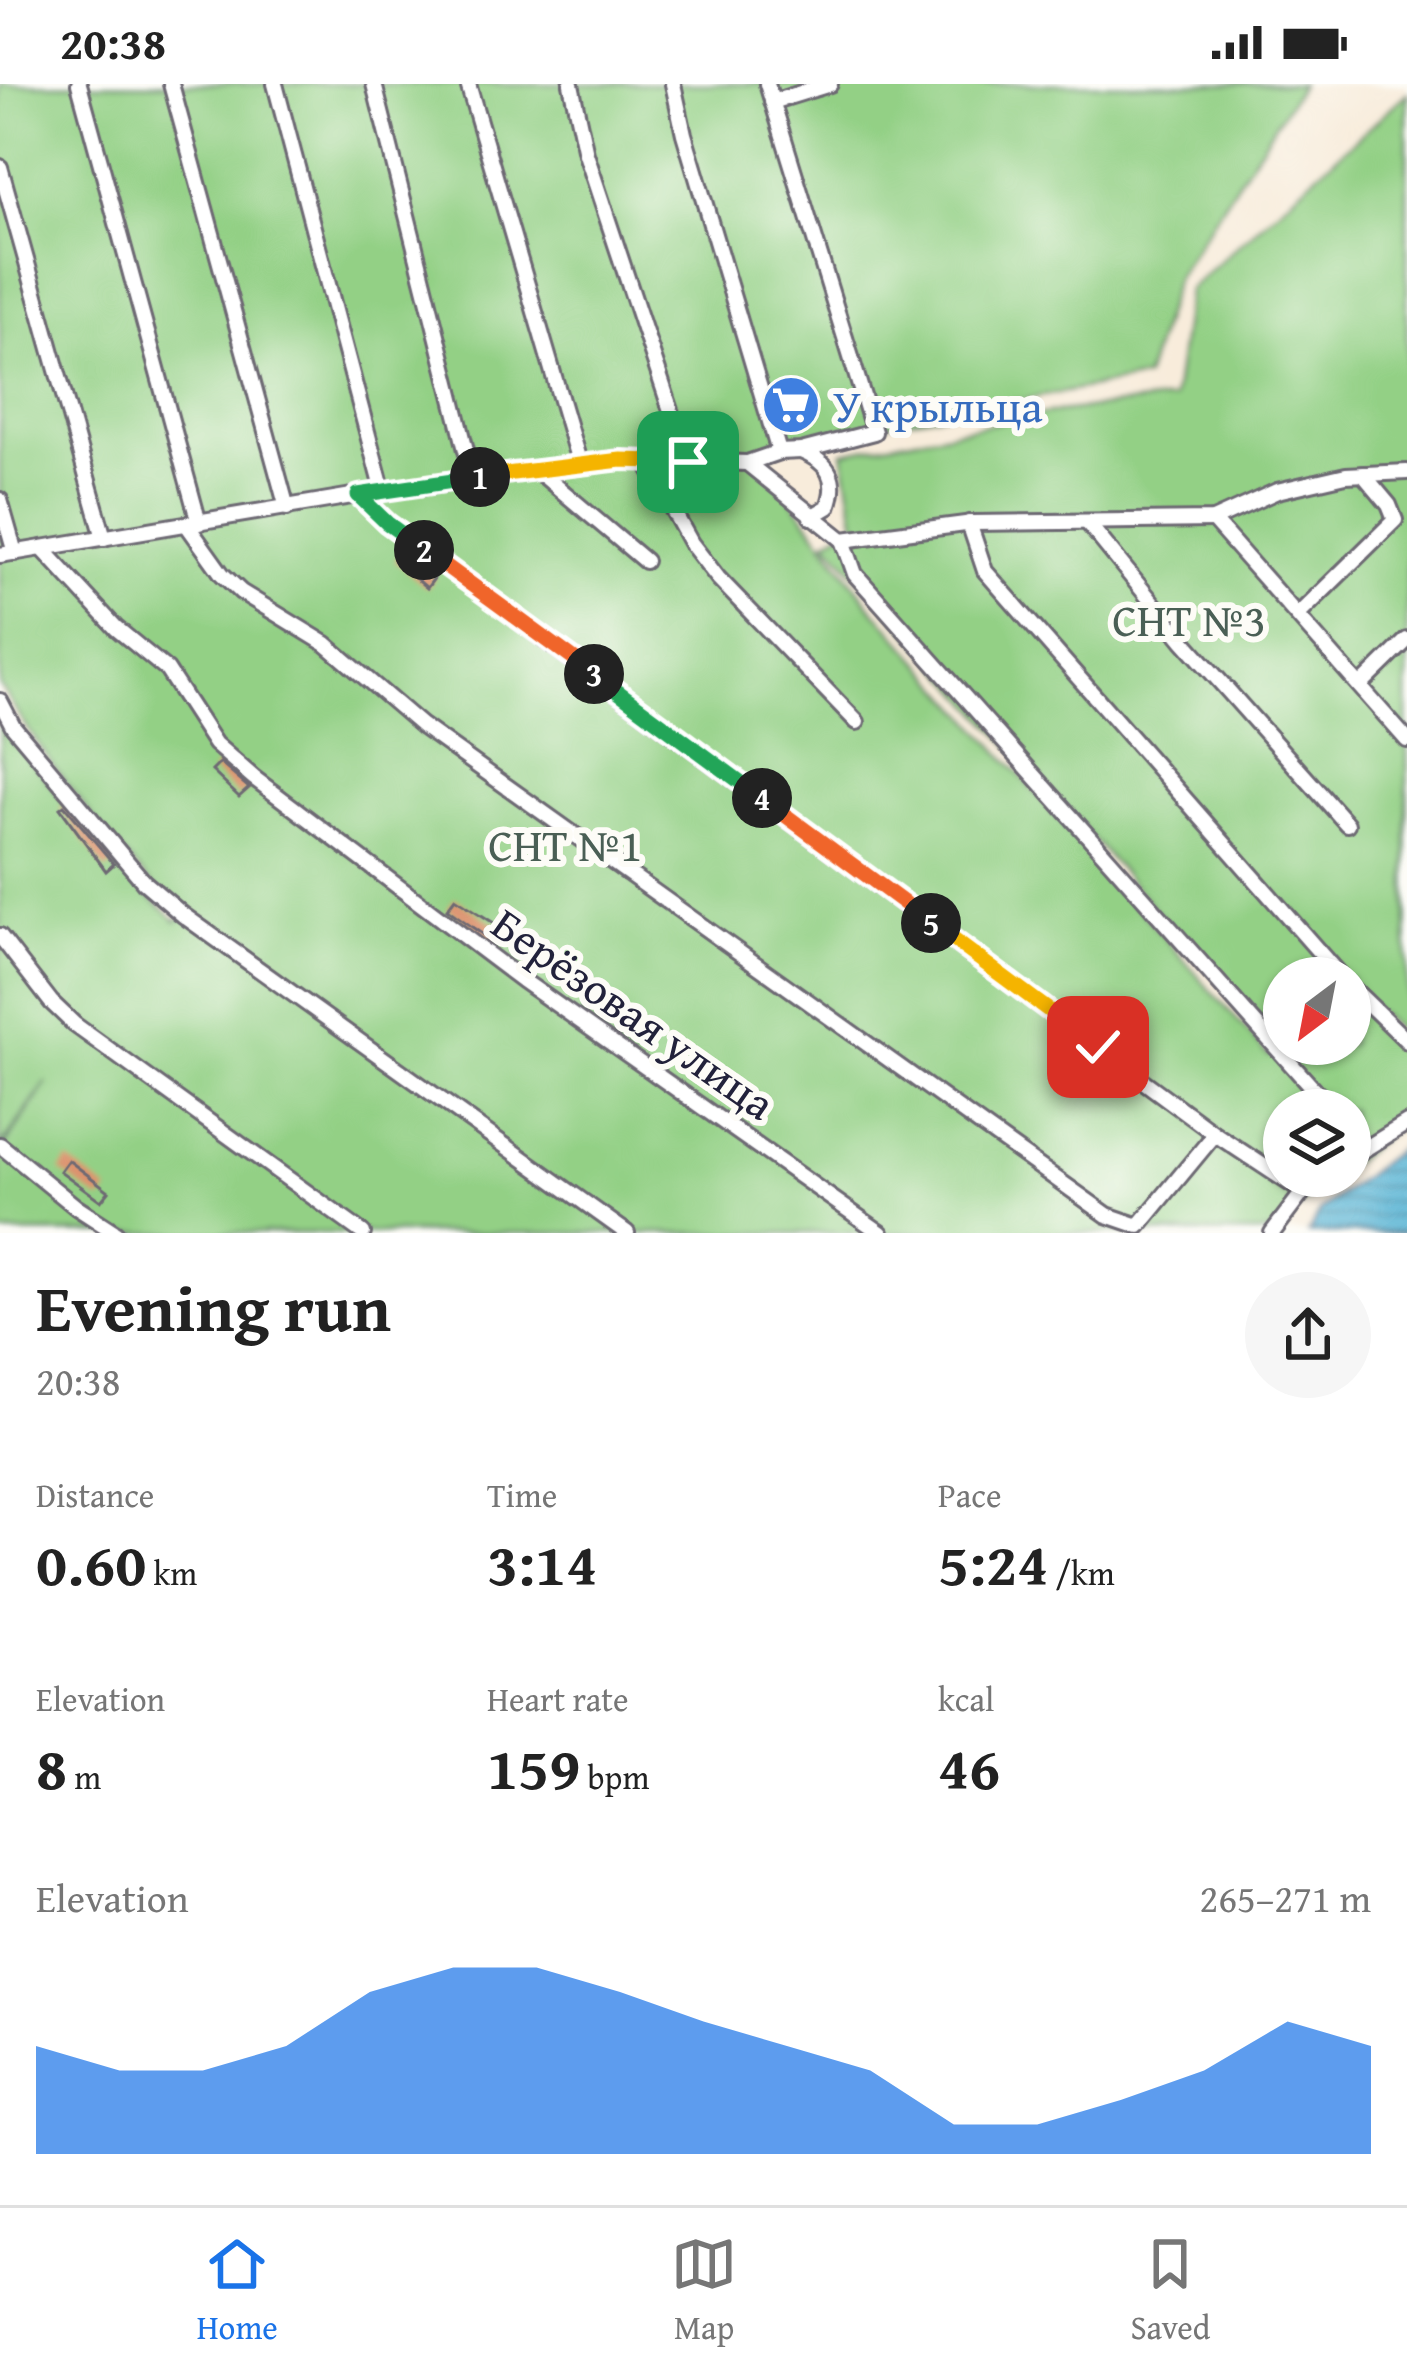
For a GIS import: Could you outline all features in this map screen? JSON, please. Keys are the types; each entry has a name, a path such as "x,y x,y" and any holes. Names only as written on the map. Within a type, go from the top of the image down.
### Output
{"street":[{"path":"79,84 193,524 222,574 241,592 326,644 422,726 1107,1215 1139,1226 1215,1134"},
{"path":"171,84 287,508"},
{"path":"274,84 382,492"},
{"path":"374,84 473,478"},
{"path":"468,84 580,464"},
{"path":"571,84 586,154 688,462"},
{"path":"673,84 779,452"},
{"path":"0,500 8,554 358,495 580,464 645,460 747,463 874,432 767,84"},
{"path":"772,102 830,84"},
{"path":"0,167 104,538"},
{"path":"801,451 827,465 832,476 828,507 811,517"},
{"path":"645,460 691,543 718,578 857,722"},
{"path":"747,463 843,540 855,574 1313,1089"},
{"path":"537,470 645,561"},
{"path":"843,540 969,523 1214,520 1277,491 1363,474 1407,472"},
{"path":"1298,615 1395,520 1389,505 1363,474"},
{"path":"358,495 387,523 1263,1166"},
{"path":"1214,520 1407,740"},
{"path":"1087,522 1183,640 1347,824"},
{"path":"969,523 985,571 1324,957"},
{"name":"Берёзовая улица","path":"42,548 116,628 167,670 215,743 254,778 522,980 881,1233"},
{"path":"1360,686 1407,640"},
{"path":"0,700 13,726 143,882 182,915 628,1233"},
{"path":"0,937 51,1003 75,1025 363,1233"},
{"path":"1371,1006 1407,1041"},
{"path":"1371,1144 1407,1123"},
{"path":"0,1145 116,1233"},
{"path":"1272,1233 1299,1197"}],"green space":[{"name":"СНТ №1","path":"0,84 1301,84 1176,277 1145,378 756,451 870,605 1263,1049 1263,1065 1371,1065 1371,1019 1407,1055 1407,1119 1371,1148 1371,1089 1263,1089 1263,1197 1312,1197 1291,1215 1283,1233 0,1233 0,1154 47,1082 0,1148 0,717 7,732 128,877 177,921 184,914 84,807 0,686"},
{"name":"СНТ №3","path":"1407,93 1407,1039 1371,1006 1371,957 1263,957 1263,1031 826,540 856,524 843,452 1049,413 1173,399 1188,290"}],"water":[{"path":"1407,1142 1407,1233 1308,1233 1321,1210 1337,1197 1371,1197 1371,1170"}],"building":[{"path":"401,552 435,577 427,588 395,561"},
{"path":"220,763 249,788 239,797 212,771"},
{"path":"64,805 114,864 106,871 60,808"},
{"path":"455,898 503,929 493,942 447,909"},
{"path":"68,1160 109,1191 101,1201 60,1171"}],"place":[{"name":"У крыльца","path":"791,405"}],"route":[{"path":"688,462 621,460 358,495 387,523 1098,1047"}]}
